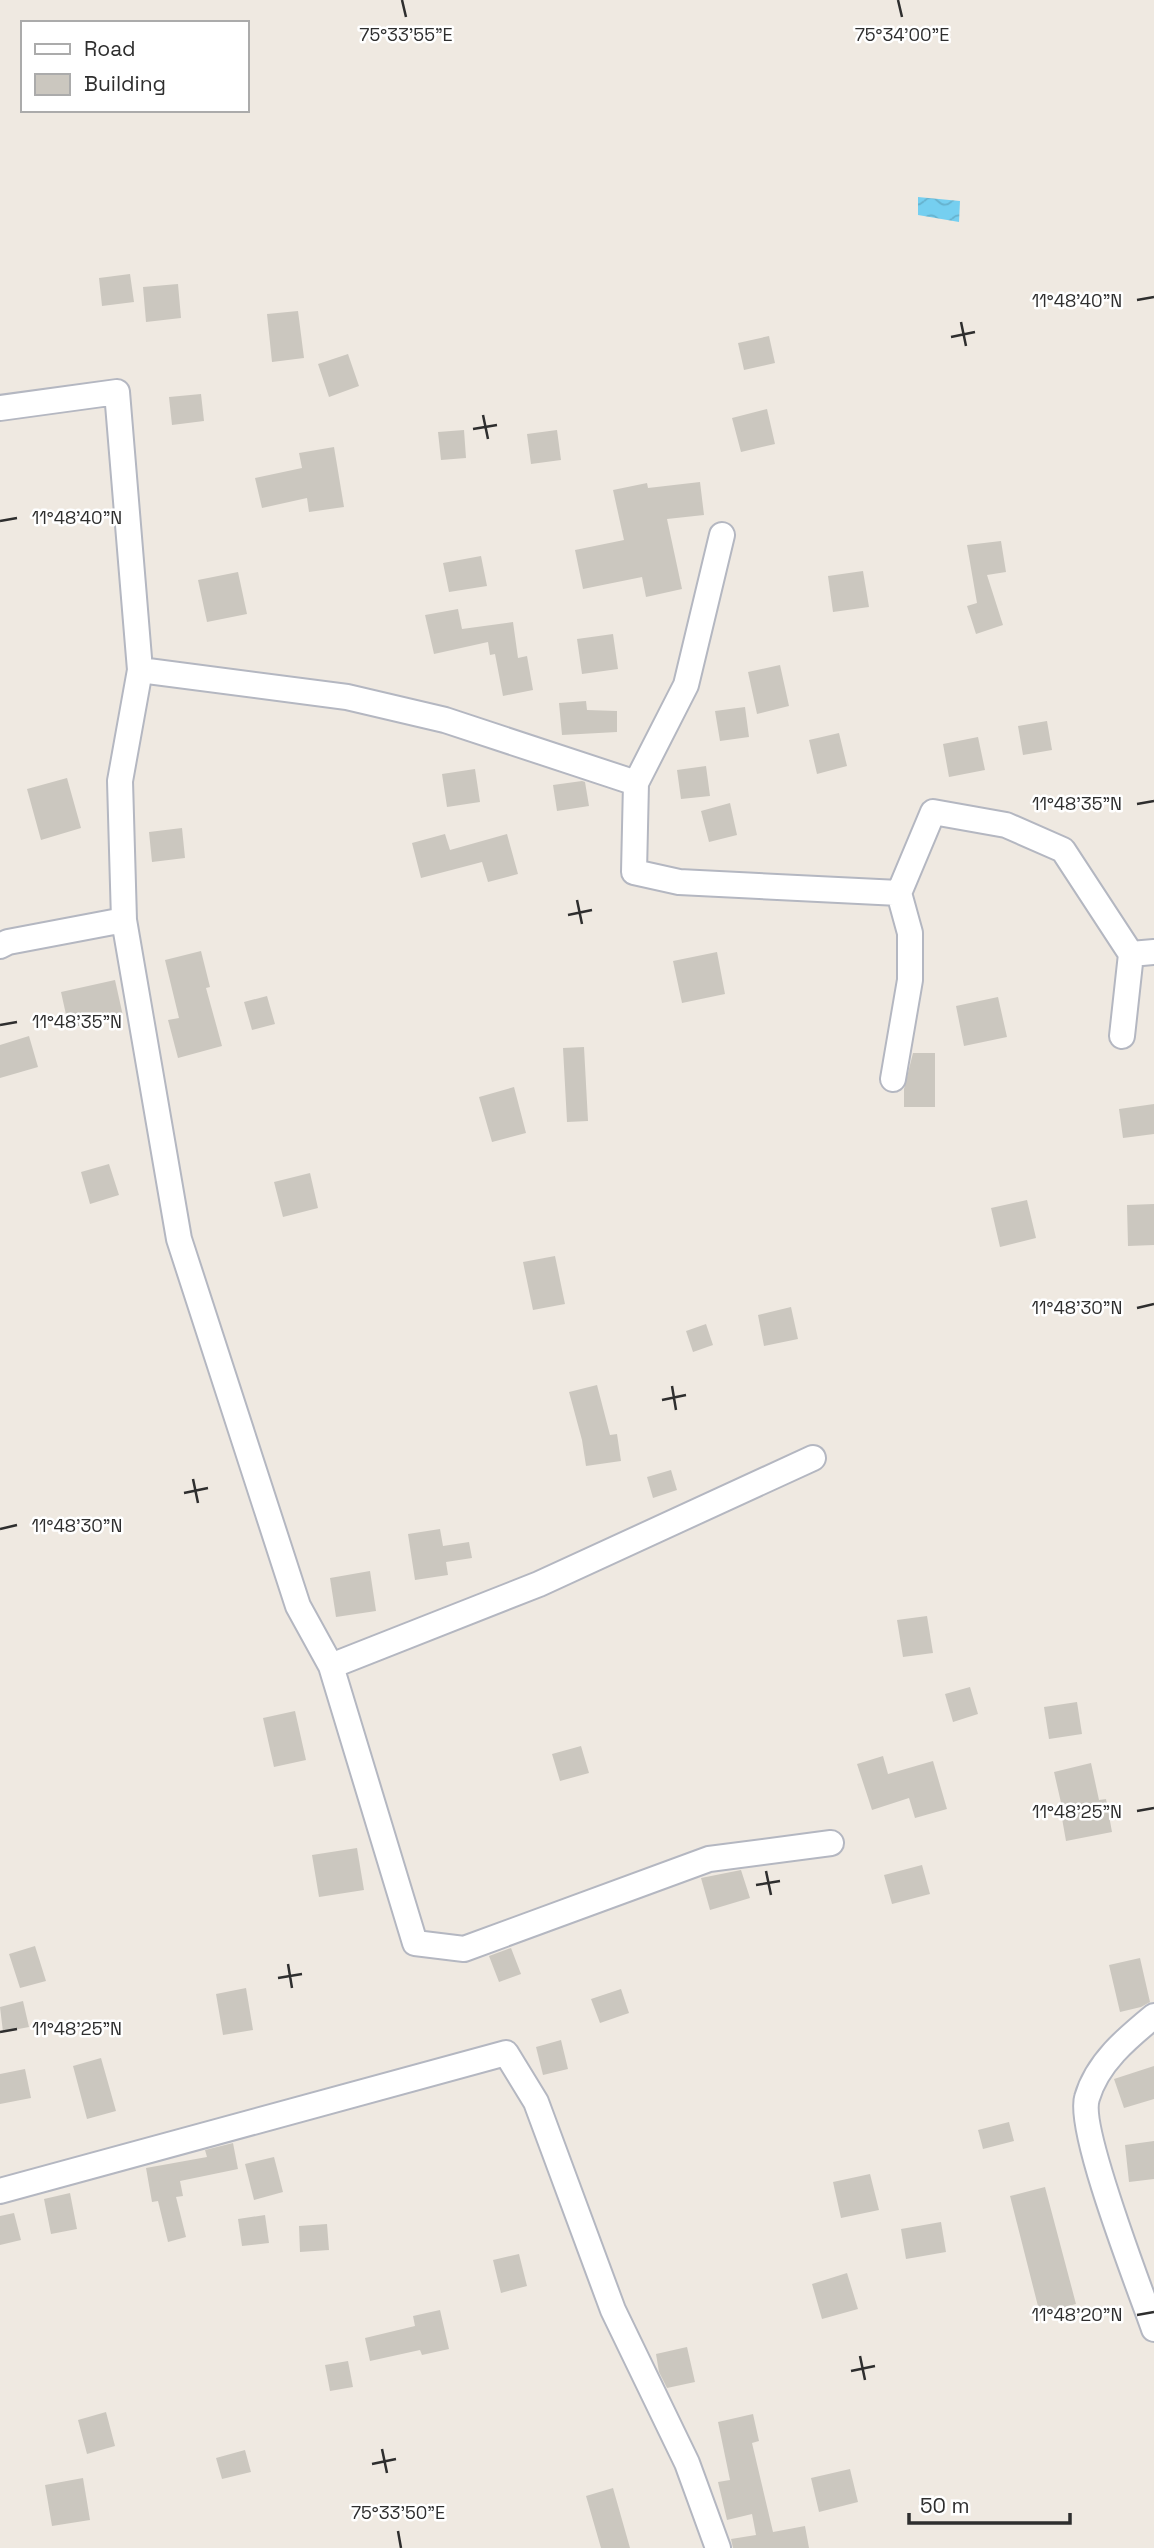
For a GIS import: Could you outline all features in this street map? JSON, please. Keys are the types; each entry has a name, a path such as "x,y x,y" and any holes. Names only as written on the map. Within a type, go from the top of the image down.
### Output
{"street":[{"path":"0,408 117,392 140,670 120,781 124,920 179,1238 298,1606 331,1666 415,1943 464,1949 709,1859 831,1843"},
{"path":"722,535 686,685 636,783 634,872 678,882 899,893"},
{"path":"140,670 347,697 445,720 636,783"},
{"path":"893,1079 910,980 911,933 899,893 933,812 1006,825 1063,850 1143,953 1122,1036"},
{"path":"0,946 8,942 124,920"},
{"path":"331,1666 539,1584 813,1458"},
{"path":"1154,2016 1129,2036 1099,2071 1086,2100 1090,2143 1154,2329"},
{"path":"0,2191 506,2053 536,2102 613,2310 687,2463 718,2548"}],"water":[{"path":"918,197 960,201 959,222 918,215"}],"building":[{"path":"130,274 134,302 102,306 99,278"},
{"path":"178,284 181,318 146,322 143,287"},
{"path":"298,311 304,358 272,362 267,314"},
{"path":"769,336 775,363 744,370 738,343"},
{"path":"348,354 359,386 329,397 318,364"},
{"path":"201,394 204,421 172,425 169,397"},
{"path":"767,409 775,444 741,452 732,418"},
{"path":"464,430 466,458 441,460 438,432"},
{"path":"557,430 561,460 531,464 527,434"},
{"path":"334,447 344,507 309,512 307,498 262,508 255,478 302,468 299,453"},
{"path":"700,482 704,515 667,519 682,589 646,597 642,577 583,589 575,550 624,540 613,490 647,483 648,488"},
{"path":"1001,541 1006,572 987,575 1003,625 976,634 967,606 977,603 967,545"},
{"path":"481,556 487,586 449,592 443,563"},
{"path":"863,571 869,607 833,612 828,576"},
{"path":"238,572 247,614 207,622 198,580"},
{"path":"458,609 462,629 513,622 518,658 527,656 533,690 503,696 495,654 490,655 488,642 434,654 425,615"},
{"path":"613,634 618,669 582,674 577,639"},
{"path":"780,665 789,706 757,714 748,672"},
{"path":"586,701 587,710 617,711 617,732 562,735 559,703"},
{"path":"745,707 749,737 720,741 715,711"},
{"path":"1047,721 1052,750 1023,755 1018,726"},
{"path":"839,733 847,766 817,774 809,740"},
{"path":"978,737 985,770 949,777 943,744"},
{"path":"706,766 710,796 681,799 677,770"},
{"path":"475,769 480,802 447,807 442,774"},
{"path":"67,778 81,828 41,840 27,789"},
{"path":"585,782 589,806 557,811 553,785"},
{"path":"730,803 737,835 709,842 701,811"},
{"path":"182,828 185,858 152,862 149,832"},
{"path":"445,834 450,850 507,834 518,874 488,882 482,862 421,878 412,843"},
{"path":"201,951 210,987 206,988 222,1046 178,1058 168,1020 179,1018 165,960"},
{"path":"717,952 725,994 682,1003 673,961"},
{"path":"115,980 123,1016 69,1028 61,992"},
{"path":"267,996 275,1024 252,1030 244,1002"},
{"path":"998,997 1007,1037 964,1046 956,1006"},
{"path":"29,1036 38,1067 0,1078 0,1045"},
{"path":"584,1047 588,1121 567,1122 563,1048"},
{"path":"913,1053 935,1053 935,1107 904,1107 904,1089"},
{"path":"514,1087 526,1133 492,1142 479,1097"},
{"path":"1154,1104 1154,1134 1123,1138 1119,1109"},
{"path":"109,1164 119,1195 90,1204 81,1172"},
{"path":"310,1173 318,1208 283,1217 274,1182"},
{"path":"1027,1200 1036,1238 1000,1247 991,1208"},
{"path":"1154,1204 1154,1245 1128,1246 1127,1205"},
{"path":"555,1256 565,1304 533,1310 523,1262"},
{"path":"791,1307 798,1339 764,1346 758,1315"},
{"path":"706,1324 713,1345 693,1352 686,1331"},
{"path":"597,1385 610,1435 617,1434 621,1461 586,1466 569,1392"},
{"path":"671,1470 677,1490 653,1498 647,1477"},
{"path":"440,1529 443,1546 469,1542 472,1558 446,1562 448,1575 415,1580 408,1534"},
{"path":"370,1571 376,1611 336,1617 330,1578"},
{"path":"927,1616 933,1653 903,1657 897,1620"},
{"path":"970,1687 978,1714 953,1722 945,1694"},
{"path":"1077,1702 1082,1734 1049,1739 1044,1707"},
{"path":"295,1711 306,1760 274,1767 263,1718"},
{"path":"581,1746 589,1773 560,1781 552,1754"},
{"path":"883,1756 888,1774 933,1761 947,1809 915,1818 909,1798 872,1810 857,1764"},
{"path":"1091,1763 1099,1800 1106,1799 1112,1832 1066,1841 1054,1772"},
{"path":"357,1848 364,1890 319,1897 312,1855"},
{"path":"922,1865 930,1894 892,1904 884,1875"},
{"path":"741,1870 750,1898 710,1910 701,1878"},
{"path":"35,1946 46,1981 20,1988 9,1954"},
{"path":"511,1948 521,1974 499,1982 489,1956"},
{"path":"1140,1958 1150,2002 1120,2012 1109,1965"},
{"path":"246,1988 253,2030 223,2035 216,1994"},
{"path":"621,1989 629,2013 600,2023 591,1999"},
{"path":"23,2001 29,2027 3,2032 0,2007"},
{"path":"561,2040 568,2069 543,2075 536,2047"},
{"path":"101,2058 116,2111 87,2119 73,2066"},
{"path":"1154,2066 1154,2099 1124,2108 1114,2079"},
{"path":"25,2069 31,2098 0,2104 0,2074"},
{"path":"1009,2122 1014,2141 983,2149 978,2130"},
{"path":"1154,2141 1154,2179 1129,2182 1125,2145"},
{"path":"233,2143 238,2169 180,2181 183,2196 176,2197 186,2237 168,2242 158,2201 152,2202 146,2168 207,2157 205,2150"},
{"path":"274,2157 283,2192 254,2200 245,2164"},
{"path":"870,2174 879,2210 841,2218 833,2182"},
{"path":"1045,2187 1076,2304 1040,2314 1010,2196"},
{"path":"70,2193 77,2229 51,2234 44,2199"},
{"path":"14,2213 21,2240 0,2245 0,2216"},
{"path":"265,2215 269,2243 242,2246 238,2219"},
{"path":"941,2222 946,2252 906,2259 901,2229"},
{"path":"327,2224 329,2250 300,2252 299,2226"},
{"path":"519,2254 527,2286 501,2293 493,2260"},
{"path":"847,2273 858,2309 822,2319 812,2284"},
{"path":"440,2310 449,2349 422,2355 420,2350 370,2361 365,2338 415,2326 413,2316"},
{"path":"687,2347 695,2382 667,2388 659,2372 656,2354"},
{"path":"348,2361 353,2387 330,2391 325,2365"},
{"path":"106,2412 115,2446 87,2454 78,2420"},
{"path":"753,2414 759,2441 752,2443 773,2532 805,2526 809,2548 733,2548 731,2539 756,2535 752,2514 727,2520 718,2482 730,2480 718,2422"},
{"path":"245,2450 251,2472 222,2479 216,2458"},
{"path":"850,2469 858,2502 819,2512 811,2478"},
{"path":"83,2478 90,2520 52,2526 45,2485"},
{"path":"613,2488 630,2548 601,2548 586,2496"}]}
